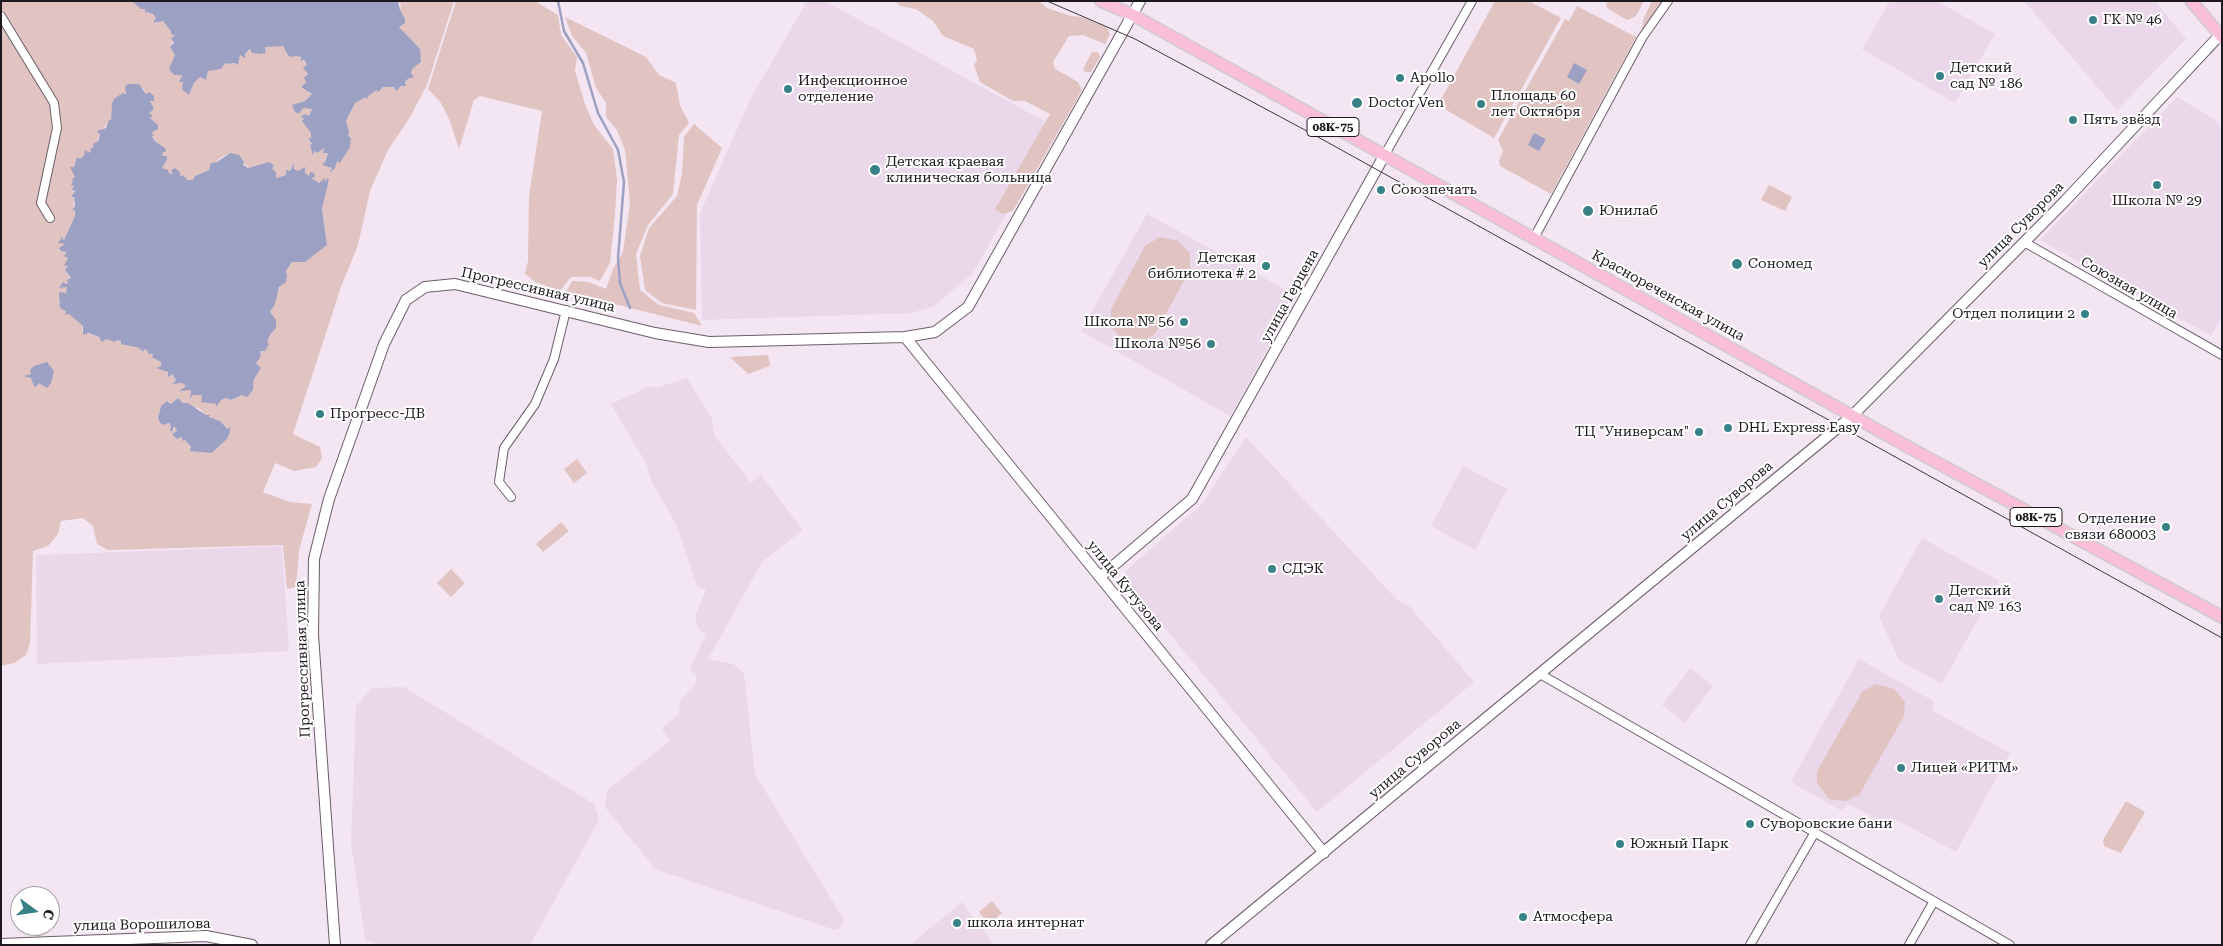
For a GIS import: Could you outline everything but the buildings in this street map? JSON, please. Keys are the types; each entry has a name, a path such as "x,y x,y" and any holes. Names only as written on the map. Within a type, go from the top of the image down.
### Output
{"main road":[{"name":"Краснореченская улица","path":"1100,1 1133,15 1852,416 2222,617"},
{"path":"2191,1 2221,36"}],"street":[{"name":"Прогрессивная улица","path":"335,945 313,635 314,559 326,507 384,344 406,300 425,287 455,284 655,332 709,342 905,336 935,332 968,307 1140,1"},
{"name":"улица Герцена","path":"1100,577 1192,499 1472,1"},
{"path":"1534,238 1642,38 1668,1"},
{"path":"1,16 54,103 57,128 41,203 50,218"},
{"name":"улица Суворова","path":"1211,945 1852,416 2024,242 2221,36"},
{"name":"Союзная улица","path":"2024,242 2222,355"},
{"path":"511,497 499,482 504,448 535,404 554,358 566,310"},
{"name":"улица Кутузова","path":"905,336 1324,853"},
{"path":"1540,674 2010,945"},
{"path":"1750,945 1814,832"},
{"path":"1909,945 1934,901"},
{"name":"улица Ворошилова","path":"1,944 206,936 252,945"}],"shaded area":[{"path":"1,1 132,1 157,18 155,24 163,21 175,35 170,47 175,55 173,64 182,75 179,82 183,82 189,95 194,83 200,77 206,79 208,71 225,63 238,64 240,55 244,56 250,49 266,53 265,47 283,45 290,55 300,57 307,65 306,82 301,87 312,94 295,107 298,114 303,107 312,108 309,117 302,117 311,133 311,149 314,153 325,148 325,153 328,153 325,160 327,166 332,168 332,171 337,161 343,158 350,143 351,137 348,135 346,121 355,102 383,87 394,87 395,90 403,86 408,79 413,77 411,73 413,67 421,62 420,51 399,27 399,25 405,23 400,10 401,4 397,1 454,1 427,85 409,119 388,150 370,191 358,245 341,287 293,434 320,447 322,458 316,467 294,471 275,463 263,492 290,502 312,504 299,550 296,587 287,589 283,545 108,550 97,544 93,526 83,518 61,521 58,534 48,546 33,551 30,643 26,655 14,663 1,666","holes":["143,88 152,107 149,111 150,118 156,124 151,133 161,147 160,156 167,161 162,168 169,173 186,180 193,180 195,176 209,170 220,158 230,153 249,168 269,163 274,165 271,169 276,178 286,175 294,164 294,169 297,171 305,168 305,174 312,175 312,179 319,183 325,180 325,183 329,180 322,209 327,244 305,262 292,262 286,271 270,312 276,328 270,335 256,363 261,368 254,379 253,390 231,400 226,398 221,400 202,395 193,395 191,398 191,390 180,390 186,386 182,383 172,383 176,380 172,373 157,368 161,366 161,362 147,349 142,352 141,348 134,345 100,338 82,331 83,326 59,303 61,295 66,293 68,286 63,282 67,284 66,280 71,278 67,274 68,257 65,256 68,251 66,244 59,243 62,239 64,240 75,217 73,195 75,177 71,167 74,168 84,156 91,154 102,130 111,120 113,101 127,92","45,363 39,382 33,382 31,378 24,376 32,374 32,371","178,398 183,403 200,409 206,415 210,415 211,419 220,421 229,429 230,433 227,439 212,453 193,450 185,440 174,436 177,431 175,427 173,427 174,431 170,431 172,426 169,423 163,425 160,423 159,413 161,406 169,401 171,404"]},
{"path":"456,1 535,1 558,15 561,35 577,57 575,71 585,104 594,125 613,149 617,180 615,214 610,263 600,281 590,277 571,277 560,291 535,282 525,274 528,261 529,196 542,111 480,96 474,100 459,149 450,121 441,103 428,89"},
{"name":"Детская краевая клиническая больница","path":"807,1 825,1 1055,127 973,273 933,307 911,313 702,320 700,213 750,100"},
{"path":"895,1 1039,1 1047,8 1071,16 1082,17 1106,27 1110,34 1105,44 1083,35 1069,36 1053,62 1055,69 1078,82 1082,90 1013,211 1003,214 995,209 1050,114 1025,101 1013,101 980,82 974,65 977,60 974,49 943,36 933,21 916,9 900,6"},
{"path":"1495,1 1529,1 1561,18 1494,138 1438,105"},
{"path":"1606,1 1644,1 1636,16 1627,20 1607,8"},
{"path":"1652,1 1663,1 1641,34 1644,17"},
{"name":"Детский сад № 186","path":"1890,1 1937,1 1995,34 1955,103 1862,49"},
{"path":"2024,1 2155,1 2186,39 2117,110"},
{"path":"1577,6 1636,37 1551,194 1500,166 1499,161 1503,151 1498,140 1565,19 1569,21"},
{"path":"565,17 646,57 659,75 676,83 680,105 689,123 679,135 673,194 648,225 636,254 640,290 659,305 694,313 702,326 566,292 572,281 589,282 606,289 613,269 623,252 630,203 625,150 617,130 606,117 606,103 596,88 586,53 572,36"},
{"path":"1092,52 1098,52 1100,57 1091,72 1085,72 1083,69"},
{"name":"Школа № 29","path":"2177,97 2216,120 2222,130 2222,317 2211,336 2040,240"},
{"path":"694,124 722,148 697,205 696,310 662,303 645,290 640,256 649,228 677,196 682,174 684,137"},
{"path":"1769,185 1792,197 1785,211 1761,200"},
{"name":"Школа № 56","path":"1147,214 1297,296 1230,416 1081,331"},
{"path":"1160,237 1178,241 1190,253 1190,270 1155,334 1142,343 1123,340 1111,327 1111,309 1145,246"},
{"path":"768,355 770,366 748,374 730,357"},
{"path":"687,378 712,419 714,435 751,483 761,475 803,530 762,562 708,659 733,664 744,673 755,774 844,920 841,927 835,930 655,869 605,807 607,790 670,741 663,731 663,727 679,715 680,700 694,687 697,676 690,669 706,634 698,629 695,616 706,590 697,586 677,526 651,480 646,463 611,404 650,386 656,388"},
{"path":"1246,437 1396,599 1410,607 1474,682 1317,812 1121,575 1202,504"},
{"path":"577,459 587,473 574,483 564,469"},
{"path":"1463,466 1507,489 1475,550 1431,526"},
{"path":"561,522 569,531 543,552 536,544"},
{"name":"Детский сад № 163","path":"1922,538 1999,581 1942,684 1899,660 1879,616"},
{"path":"282,546 289,651 37,664 36,555"},
{"path":"451,569 465,583 451,597 437,583"},
{"name":"Лицей «РИТМ»","path":"1859,659 1935,702 1931,710 2010,753 1956,852 1891,817 1887,825 1847,803 1842,811 1791,782"},
{"path":"1690,668 1713,686 1685,723 1662,705"},
{"path":"1876,684 1894,689 1905,702 1904,716 1859,795 1846,801 1829,799 1817,783 1817,771 1862,692"},
{"path":"404,687 594,804 599,820 530,945 378,945 365,939 351,843 356,706 372,688"},
{"path":"2126,801 2145,812 2121,853 2104,846 2103,840"},
{"path":"992,901 1002,913 989,924 979,912"},
{"name":"школа интернат","path":"962,902 994,945 910,945"}],"water":[{"path":"132,1 398,1 405,19 405,23 399,27 420,49 421,62 413,68 411,73 414,77 405,82 406,86 401,86 396,91 394,87 383,87 378,92 377,90 368,96 368,99 366,97 355,103 346,121 348,135 351,138 350,147 340,163 337,161 335,168 330,172 332,168 322,165 328,153 323,153 324,148 317,153 315,151 313,155 310,145 312,144 308,138 311,139 311,133 302,121 304,119 301,117 305,114 309,116 312,109 303,108 299,114 295,112 292,105 305,101 312,94 301,87 306,82 304,78 308,74 303,68 307,65 304,60 301,61 301,57 291,57 291,55 289,57 283,46 265,47 266,53 260,54 252,53 250,49 245,54 245,58 240,55 238,65 225,63 221,69 208,71 206,80 200,77 194,83 189,95 182,89 183,82 179,82 182,75 174,75 169,69 175,55 170,47 174,42 171,39 175,35 171,34 171,31 163,21 153,23 156,18 153,14 145,12 145,9 141,9"},
{"path":"1574,63 1587,70 1579,84 1567,77"},
{"path":"128,84 139,84 146,94 149,92 154,96 154,101 150,101 154,109 149,113 153,116 150,118 158,125 158,129 151,133 154,135 152,136 155,141 165,148 166,152 163,152 162,156 167,156 167,160 162,168 168,170 169,173 173,174 171,170 175,168 180,172 180,177 182,175 186,180 193,180 195,176 209,170 211,163 217,162 230,153 239,155 244,162 243,165 248,168 269,162 274,165 272,169 276,172 276,178 286,175 286,170 290,171 294,163 294,169 298,171 305,167 305,173 309,176 310,172 314,173 315,177 311,178 319,183 325,178 325,183 327,178 329,180 322,209 327,245 305,262 292,262 286,271 286,282 279,287 275,304 270,312 276,320 276,328 270,335 267,342 269,344 265,351 261,351 260,358 256,363 261,368 254,379 253,390 247,397 242,395 231,400 226,398 221,400 216,407 216,404 201,402 202,395 193,395 190,399 191,390 179,391 186,386 182,383 172,384 176,380 172,374 168,377 168,372 156,368 161,366 161,362 152,357 153,354 149,354 146,349 142,352 141,349 138,350 140,348 121,344 121,341 117,340 115,342 106,339 102,342 99,337 88,333 83,335 83,326 69,314 65,315 66,311 60,308 59,292 66,293 67,287 59,288 63,282 67,284 66,280 71,278 65,270 68,266 64,266 68,258 64,256 67,252 61,251 59,248 65,244 58,243 61,239 60,236 64,240 75,216 75,210 72,211 75,206 74,197 71,197 75,191 72,190 74,186 71,185 73,180 75,181 72,179 75,177 70,167 74,167 77,157 80,159 84,156 85,150 90,153 91,148 94,147 93,144 98,141 100,135 97,131 106,128 109,120 111,120 112,103 115,98 123,93 126,94 125,86"},
{"path":"1534,133 1546,139 1539,151 1528,145"},
{"path":"47,362 54,371 51,383 47,388 39,383 36,387 34,386 31,378 23,376 31,374 30,370 34,366"},
{"path":"178,398 183,403 188,403 206,415 210,415 209,417 220,421 228,429 230,427 227,439 212,453 190,451 191,447 185,440 183,441 181,437 177,439 172,434 177,431 175,427 173,427 173,431 170,431 171,426 169,423 163,425 160,423 158,418 161,406 167,401 171,404"}],"waterway":[{"path":"558,1 564,31 583,63 598,113 618,150 624,182 618,258 620,283 630,308"}],"tram line":[{"path":"1047,1 1135,39 1318,137 2222,638"}],"place":[{"name":"ГК № 46","path":"2093,20"},
{"name":"Детский сад № 186","path":"1940,76"},
{"name":"Apollo","path":"1400,78"},
{"name":"Инфекционное отделение","path":"788,89"},
{"name":"Doctor Ven","path":"1357,103"},
{"name":"Площадь 60 лет Октября","path":"1481,104"},
{"name":"Пять звёзд","path":"2073,120"},
{"name":"Детская краевая клиническая больница","path":"875,170"},
{"name":"Школа № 29","path":"2157,185"},
{"name":"Союзпечать","path":"1381,190"},
{"name":"Юнилаб","path":"1588,211"},
{"name":"Сономед","path":"1737,264"},
{"name":"Детская библиотека # 2","path":"1266,266"},
{"name":"Отдел полиции 2","path":"2085,314"},
{"name":"Школа № 56","path":"1184,322"},
{"name":"Школа №56","path":"1211,344"},
{"name":"Прогресс-ДВ","path":"320,414"},
{"name":"DHL Express Easy","path":"1728,428"},
{"name":"ТЦ \"Универсам\"","path":"1699,432"},
{"name":"Отделение связи 680003","path":"2166,527"},
{"name":"СДЭК","path":"1272,569"},
{"name":"Детский сад № 163","path":"1939,599"},
{"name":"Лицей «РИТМ»","path":"1901,768"},
{"name":"Суворовские бани","path":"1750,824"},
{"name":"Южный Парк","path":"1620,844"},
{"name":"Атмосфера","path":"1523,917"},
{"name":"школа интернат","path":"957,923"}]}
